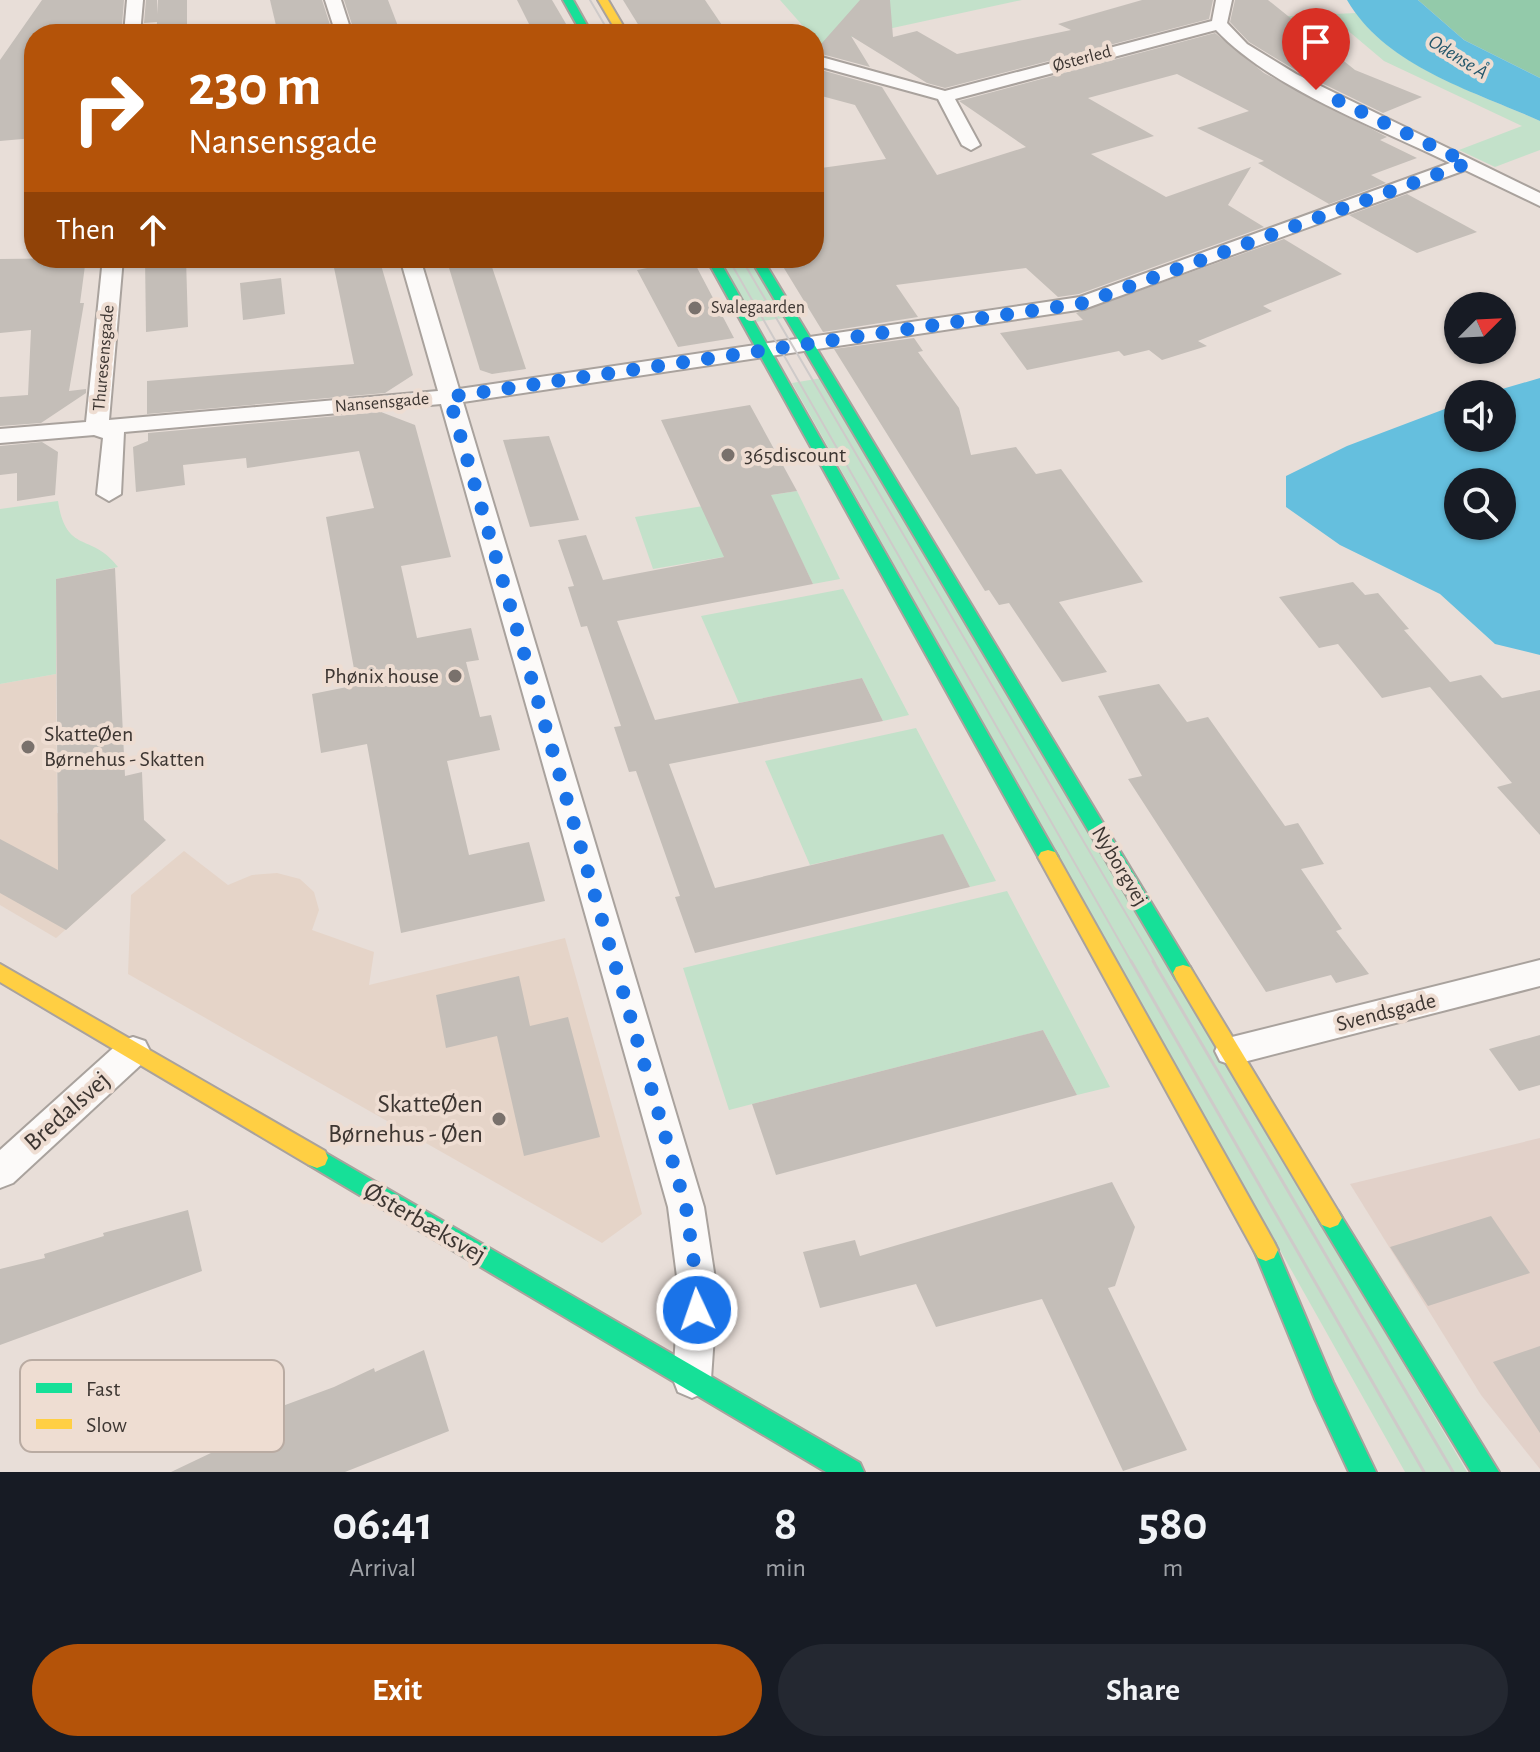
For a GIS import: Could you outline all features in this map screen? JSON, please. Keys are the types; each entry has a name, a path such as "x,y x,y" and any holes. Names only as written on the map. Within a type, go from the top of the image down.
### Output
{"street":[{"path":"133,24 135,0"},
{"path":"333,0 341,24"},
{"path":"568,0 581,24"},
{"path":"603,0 617,24"},
{"path":"1224,0 1219,24 1241,47 1290,78 1540,200"},
{"name":"Østerled","path":"945,96 1219,24"},
{"path":"824,63 945,96 971,145"},
{"name":"Nansensgade","path":"0,436 449,397 1084,303 1468,163"},
{"name":"Thuresensgade","path":"109,494 115,435 97,428 112,268"},
{"path":"413,268 686,1207 698,1292 692,1379"},
{"path":"717,268 1218,1159 1277,1271 1324,1390 1363,1472"},
{"name":"Nyborgvej","path":"762,268 1414,1359 1486,1472"},
{"name":"Østerbæksvej","path":"0,972 851,1472"},
{"name":"Svendsgade","path":"1232,1051 1540,973"},
{"name":"Bredalsvej","path":"0,1172 133,1051"}],"shaded area":[{"name":"SkatteØen Børnehus - Skatten","path":"56,674 57,813 109,832 149,856 56,938 0,905 0,684"},
{"name":"SkatteØen Børnehus - Øen","path":"184,851 228,885 252,875 277,873 300,879 314,892 319,910 312,930 374,952 369,985 565,938 642,1214 602,1243 128,974 131,895"},
{"path":"1540,1138 1540,1469 1481,1395 1350,1184"}],"green space":[{"path":"780,0 1022,0 824,43 824,24 801,24"},
{"path":"1418,0 1540,0 1540,78 1464,40"},
{"path":"1356,13 1372,32 1415,64 1466,90 1540,121 1540,150 1495,167 1459,150 1522,126 1384,61 1339,23 1327,18 1252,21 1247,18"},
{"path":"725,268 755,268 784,318 755,322"},
{"path":"822,378 1467,1472 1405,1472 792,383"},
{"path":"797,491 840,579 813,584 794,545 653,569 635,517"},
{"path":"58,501 67,529 108,556 118,567 56,579 56,674 0,684 0,509"},
{"path":"843,589 909,715 883,721 862,678 739,703 701,616"},
{"path":"916,728 996,881 970,887 943,835 810,865 765,761"},
{"path":"1007,891 1110,1087 1077,1095 1043,1030 729,1110 683,968"}],"water":[{"name":"Odense Å","path":"1347,0 1418,0 1464,40 1540,78 1540,121 1460,87 1408,60 1384,43"},
{"path":"1540,378 1540,655 1495,644 1440,594 1340,545 1286,507 1286,476 1347,446 1444,409 1444,452 1516,452 1516,385"}],"building":[{"path":"42,0 124,0 122,24 25,24"},
{"path":"146,0 157,0 157,14 158,0 187,0 187,24 144,23"},
{"path":"270,0 322,0 330,24 276,24"},
{"path":"344,0 388,0 397,24 352,24"},
{"path":"517,0 552,0 566,24 529,24"},
{"path":"623,0 705,0 721,24 638,24"},
{"path":"860,0 890,0 893,37 917,31 957,54 1071,30 1058,24 1142,0 1213,0 1209,19 945,88 927,83 851,36 870,67 824,55 824,41"},
{"path":"1235,0 1268,0 1355,70 1422,97 1383,113 1297,71 1249,42 1230,22"},
{"path":"24,26 24,139 0,141 0,60"},
{"path":"1215,33 1264,73 1387,137 1380,140 1417,158 1371,175 1386,183 1329,204 1258,163 1264,161 1197,128 1249,111 1177,74 1088,98 1154,136 1091,154 1166,197 1251,167 1228,205 1264,227 1079,294 1058,297 1026,268 896,285 918,317 823,332 784,268 824,268 824,168 886,159 855,105 824,97 824,71 882,87 937,175 1026,147 959,101"},
{"path":"1407,194 1477,232 1417,253 1349,215"},
{"path":"1284,239 1342,274 1263,306 1272,311 1198,341 1207,346 1162,360 1149,350 1124,356 1119,351 1027,370 1000,333 1083,320 1076,313"},
{"path":"0,259 24,259 24,268 85,268 80,303 84,303 69,391 86,389 86,393 41,423 0,426 0,397 28,395 31,330 0,333"},
{"path":"145,268 186,268 188,327 146,332"},
{"path":"334,268 382,268 413,375 385,393 147,414 147,381 354,364"},
{"path":"449,268 492,268 526,369 492,374 480,370"},
{"path":"697,268 734,338 678,347 637,270"},
{"path":"281,278 285,314 243,320 240,283"},
{"path":"914,338 923,351 918,352 959,408 971,455 1016,447 1036,474 1061,469 1143,582 1059,602 1107,672 1062,682 1009,603 999,605 989,590 985,591 834,349"},
{"path":"750,405 797,491 771,495 813,584 617,621 655,720 862,678 883,721 669,764 715,888 943,834 970,887 695,953 675,897 680,896 636,771 629,772 614,727 621,726 587,626 581,627 568,587 574,586 558,540 586,535 603,580 724,557 661,420"},
{"path":"381,412 415,425 451,557 401,566 417,638 471,628 479,660 466,662 480,717 491,715 500,750 447,761 469,855 529,842 545,901 401,933 367,744 321,753 312,694 357,685 326,517 374,508 359,451 247,468 246,458 183,465 185,485 136,492 133,447 148,441 148,433"},
{"path":"549,436 579,520 530,527 503,440"},
{"path":"42,442 58,452 55,495 17,501 17,473 0,475 0,446"},
{"path":"115,568 125,776 142,772 144,820 166,840 66,930 0,893 0,839 58,870 56,579"},
{"path":"1353,582 1365,595 1378,593 1409,629 1404,630 1450,682 1481,675 1502,698 1540,690 1540,835 1497,787 1512,783 1430,687 1382,698 1338,644 1319,648 1279,597"},
{"path":"1159,684 1187,722 1208,717 1285,826 1298,823 1324,864 1301,869 1342,929 1336,931 1369,974 1336,983 1331,975 1266,992 1128,779 1142,776 1098,696"},
{"path":"519,976 530,1026 568,1017 600,1137 524,1156 497,1036 446,1048 436,995"},
{"path":"1043,1030 1077,1095 776,1175 752,1104"},
{"path":"1540,1035 1540,1085 1519,1091 1489,1049"},
{"path":"1112,1182 1135,1227 1115,1286 1108,1288 1187,1450 1123,1471 1042,1299 936,1327 916,1284 820,1308 803,1252 855,1240 860,1256"},
{"path":"188,1210 202,1271 0,1345 0,1269 45,1258 44,1254 104,1236 103,1233"},
{"path":"1491,1216 1530,1273 1428,1306 1390,1247"},
{"path":"1540,1346 1540,1433 1493,1362"},
{"path":"424,1350 449,1431 345,1472 171,1472 213,1452 284,1452 284,1405 374,1368 375,1372"}],"tram line":[{"path":"590,0 604,24"},
{"path":"734,268 1132,963"},
{"path":"747,268 1155,963"},
{"path":"1131,961 1424,1472"},
{"path":"1153,961 1453,1472"}],"traffic: fast":[{"path":"568,0 581,24"},
{"path":"718,268 1048,857"},
{"path":"762,268 1183,973"},
{"path":"317,1158 851,1472"},
{"path":"1330,1218 1486,1472"},
{"path":"1266,1250 1324,1390 1363,1472"}],"traffic: slow":[{"path":"603,0 617,24"},
{"path":"1048,857 1266,1250"},
{"path":"0,972 317,1158"},
{"path":"1183,973 1330,1218"}],"place":[{"name":"Svalegaarden","path":"695,308"},
{"name":"365discount","path":"728,455"},
{"name":"Phønix house","path":"455,676"},
{"name":"SkatteØen Børnehus - Skatten","path":"28,747"},
{"name":"SkatteØen Børnehus - Øen","path":"499,1119"}],"route":[{"path":"697,1310 698,1292 686,1207 524,644 449,397 1084,303 1468,163 1316,90"}]}
